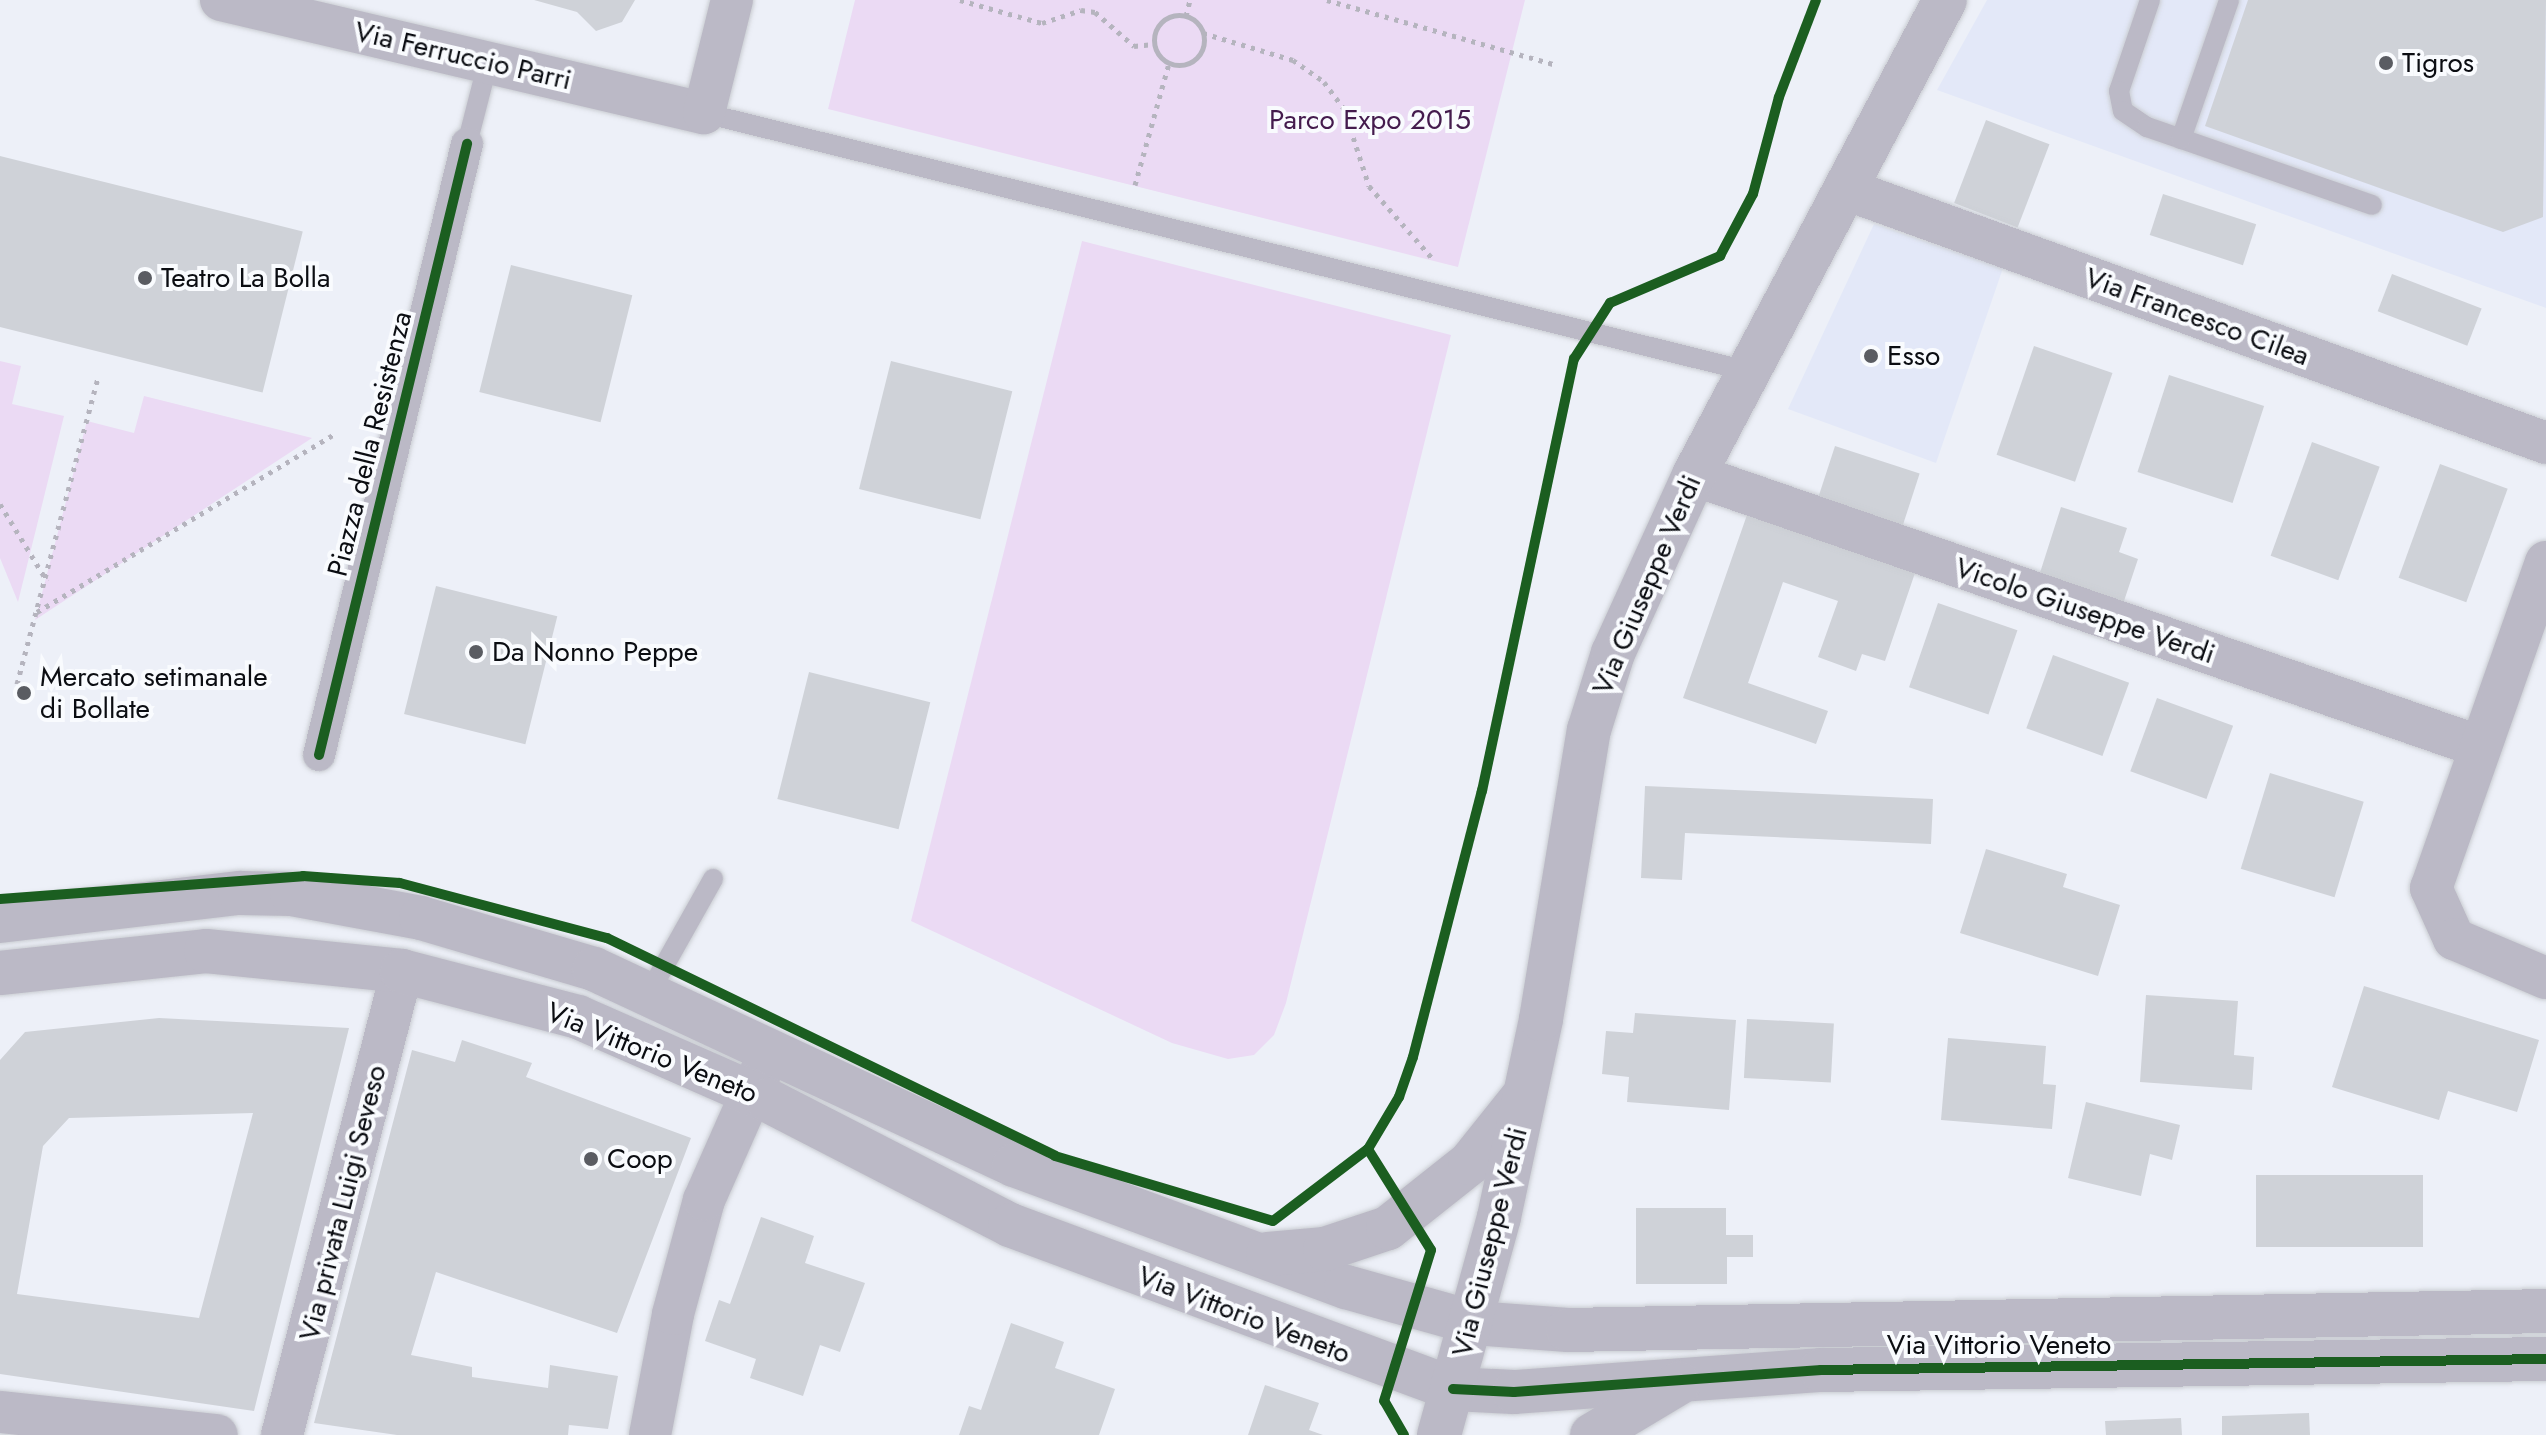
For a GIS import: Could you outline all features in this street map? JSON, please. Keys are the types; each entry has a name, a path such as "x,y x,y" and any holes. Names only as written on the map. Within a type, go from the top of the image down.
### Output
{"street":[{"name":"Via Ferruccio Parri","path":"221,0 704,113"},
{"path":"704,113 732,0"},
{"name":"Via Giuseppe Verdi","path":"1856,175 1913,0"},
{"name":"Via Giuseppe Verdi","path":"1439,1435 1474,1323 1525,1094 1589,730 1613,653 1694,475 1747,371 1856,175 1945,0"},
{"name":"Piazza della Resistenza","path":"319,755 467,144"},
{"name":"Via Francesco Cilea","path":"1856,175 2546,443"},
{"name":"Vicolo Giuseppe Verdi","path":"1694,475 2478,746"},
{"path":"2546,562 2436,860 2431,888 2439,916 2454,939 2546,978"},
{"name":"Via Vittorio Veneto","path":"0,921 240,893 292,894 421,918 594,969 772,1048 1014,1165 1250,1253 1474,1323 1613,1330 2546,1311"},
{"name":"Via Vittorio Veneto","path":"0,973 206,951 402,971 578,1017 750,1092 1010,1225 1453,1389 1514,1392 1617,1416 1690,1376 2546,1359"},
{"name":"Via privata Luigi Seveso","path":"282,1435 402,971"},
{"path":"650,1435 673,1314 704,1200 772,1048"},
{"name":"Via Giuseppe Verdi","path":"1250,1253 1325,1249 1388,1228 1470,1163 1525,1094"},
{"path":"0,1412 217,1435"}],"lane":[{"path":"2150,0 2119,91 2123,111 2181,139 2372,205"},
{"path":"2181,139 2229,0"},
{"path":"467,144 488,62"},
{"path":"704,113 1127,215 1747,371"},
{"path":"649,993 713,879"}],"path":[{"path":"960,0 1042,23 1081,10 1095,12 1134,46 1154,44"},
{"path":"1186,16 1190,0"},
{"path":"1327,0 1553,64"},
{"path":"1154,44 1160,23 1186,16"},
{"path":"1186,16 1203,33 1293,60 1324,82 1344,109 1369,186 1428,249 1448,295"},
{"path":"1154,44 1169,63 1185,64 1198,56 1203,33"},
{"path":"1127,215 1169,63"},
{"path":"17,684 47,581 98,377"},
{"path":"37,612 336,433"},
{"path":"0,504 47,581"}],"shaded area":[{"path":"1987,0 2546,0 2546,308 1937,90"},
{"path":"1874,224 2003,268 1936,463 1788,409"}],"green space":[{"name":"Parco Expo 2015","path":"855,0 1525,0 1458,267 828,109"},
{"path":"1082,241 1451,335 1286,1003 1274,1035 1254,1055 1228,1059 1172,1043 911,921"},
{"path":"0,361 21,366 12,404 64,416 18,602 0,558"},
{"path":"144,396 312,438 35,620 87,421 134,433"}],"building":[{"path":"534,0 635,0 622,22 596,31 577,12"},
{"name":"Tigros","path":"2248,0 2546,0 2543,217 2503,232 2205,126"},
{"path":"1986,120 2049,144 2018,227 1954,203"},
{"name":"Teatro La Bolla","path":"0,156 303,231 263,393 0,327"},
{"path":"2163,194 2256,224 2243,265 2150,235"},
{"path":"511,265 632,295 601,422 479,392"},
{"path":"2392,274 2482,308 2467,346 2378,311"},
{"path":"2034,346 2112,373 2075,482 1997,455"},
{"path":"891,361 1012,391 980,519 859,489"},
{"path":"2169,375 2264,406 2233,503 2137,472"},
{"path":"2312,442 2380,467 2338,580 2271,556"},
{"path":"1835,446 1920,474 1901,531 1816,503"},
{"path":"2440,464 2508,489 2466,602 2399,578"},
{"path":"2061,507 2127,528 2119,552 2138,559 2122,607 2038,579"},
{"path":"1748,512 1916,570 1885,661 1862,654 1856,671 1818,657 1838,601 1783,582 1748,683 1828,711 1816,744 1683,698"},
{"path":"436,586 557,616 525,744 404,714"},
{"path":"1938,603 2017,630 1988,714 1909,687"},
{"path":"2053,655 2129,683 2102,756 2026,728"},
{"path":"809,672 930,702 899,829 777,799"},
{"path":"2157,698 2233,726 2206,799 2130,771"},
{"path":"2270,773 2364,802 2334,897 2241,869"},
{"path":"1645,786 1933,799 1931,844 1685,833 1682,880 1641,878"},
{"path":"1986,849 2067,874 2063,887 2120,905 2098,976 1960,933"},
{"path":"2364,986 2539,1040 2517,1112 2448,1091 2439,1120 2332,1087"},
{"path":"2146,995 2238,1001 2234,1055 2254,1057 2252,1090 2140,1082"},
{"path":"1635,1013 1736,1020 1729,1110 1627,1102 1629,1077 1602,1074 1606,1031 1633,1033"},
{"path":"159,1018 349,1028 254,1411 0,1374 0,1060 25,1032","holes":["253,1113 199,1318 17,1294 43,1146 69,1118"]},
{"path":"1747,1019 1834,1024 1831,1082 1744,1078"},
{"path":"1948,1038 2046,1046 2043,1084 2056,1085 2052,1129 1941,1120"},
{"path":"462,1040 532,1063 526,1077 691,1138 617,1333 436,1272 411,1355 472,1367 472,1377 548,1388 550,1365 618,1376 608,1429 569,1425 568,1435 397,1435 314,1423 412,1050 455,1062"},
{"path":"2086,1102 2180,1125 2172,1160 2150,1154 2141,1196 2068,1178"},
{"path":"2256,1175 2423,1175 2423,1247 2256,1247"},
{"path":"1636,1208 1726,1208 1726,1235 1753,1235 1753,1257 1727,1257 1727,1284 1636,1284"},
{"path":"761,1217 814,1236 805,1263 865,1283 840,1352 820,1345 803,1396 750,1378 756,1359 705,1341 719,1300 730,1304"},
{"path":"1011,1323 1064,1342 1055,1368 1115,1389 1099,1435 959,1435 969,1406 981,1410"},
{"path":"1265,1385 1319,1403 1309,1430 1323,1435 1248,1435"},
{"path":"2309,1413 2310,1435 2222,1435 2222,1416"},
{"path":"2181,1418 2182,1435 2106,1435 2105,1421"}],"cycle path":[{"path":"1404,1435 1384,1401 1431,1250 1368,1149 1399,1097 1413,1057 1482,791 1574,359 1610,303 1720,256 1753,194 1779,97 1816,0"},
{"path":"319,755 467,144"},
{"path":"0,899 303,876 400,883 607,938 1055,1156 1273,1221 1368,1149"},
{"path":"1453,1389 1514,1392 1821,1370 2546,1359"}],"place":[{"name":"Tigros","path":"2386,63"},
{"name":"Teatro La Bolla","path":"145,278"},
{"name":"Esso","path":"1871,356"},
{"name":"Da Nonno Peppe","path":"476,652"},
{"name":"Mercato setimanale di Bollate","path":"24,693"},
{"name":"Coop","path":"591,1159"}]}
